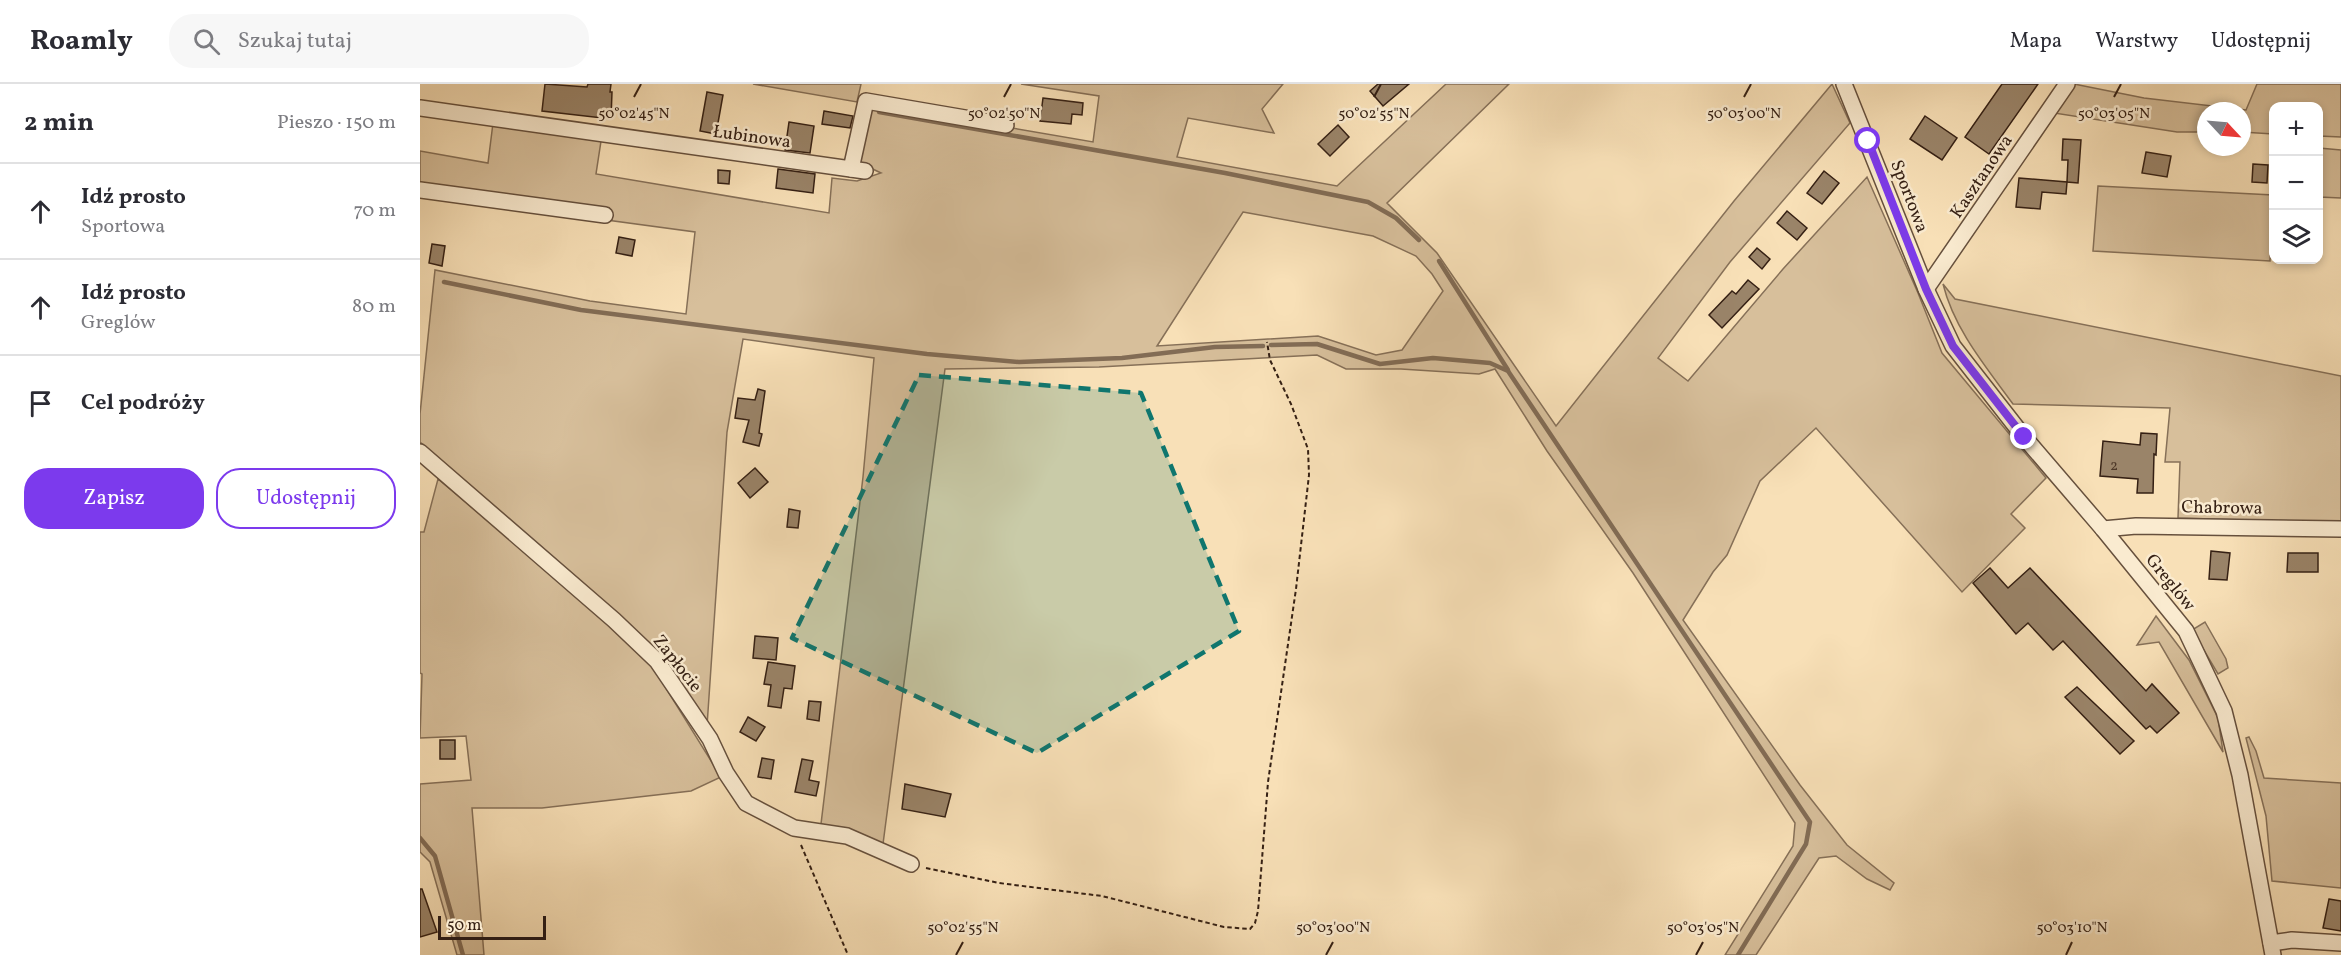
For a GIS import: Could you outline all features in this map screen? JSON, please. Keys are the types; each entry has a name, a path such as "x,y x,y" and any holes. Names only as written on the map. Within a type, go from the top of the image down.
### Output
{"street":[{"name":"Sportowa","path":"1844,84 1926,289"},
{"name":"Kasztanowa","path":"1926,289 2067,84"},
{"name":"Łubinowa","path":"420,108 858,170 866,101 1006,125"},
{"path":"420,190 605,215"},
{"name":"Greglów","path":"1926,289 1953,346 2024,437 2186,631 2224,711 2240,775 2272,949"},
{"name":"Zapłocie","path":"420,452 614,620 657,661 710,739 726,773 746,803 794,828 847,836 911,864"},
{"name":"Chabrowa","path":"2103,529 2136,525 2341,529"},
{"path":"2272,949 2312,940 2341,943"}],"path":[{"path":"911,864 999,883 1101,896 1224,927 1250,929 1255,923 1258,911 1268,782 1296,589 1309,475 1308,449 1291,404 1270,360 1267,342"},
{"path":"794,828 848,955"}],"highlighted area":[{"path":"919,375 1141,393 1239,631 1037,753 792,638"}],"shaded area":[{"path":"753,84 861,84 857,102"},
{"path":"1021,84 1283,84 1262,109 1274,133 1188,118 1177,157 1337,186 1446,84 1509,84 1387,203 1437,253 1556,426 1734,201 1832,84 1850,123 1730,262 1658,358 1688,381 1783,269 1867,177 1942,353 2046,478 2011,514 2025,528 1962,592 1816,428 1760,481 1727,555 1713,572 1683,620 1800,785 1847,845 1894,883 1890,890 1867,879 1836,856 1819,858 1756,955 1725,955 1793,846 1795,823 1633,573 1547,451 1495,369 1479,374 1401,369 1346,369 1317,355 1099,367 945,369 883,844 821,824 863,477 874,358 743,339 727,432 707,726 651,647 420,442 420,414 435,270 590,301 686,314 695,232 420,195 420,151 488,163 493,123 601,141 596,174 829,213 832,178 857,181 881,173 860,163 873,104 1093,142 1099,96","holes":["1243,212 1373,236 1416,256 1443,291 1402,350 1376,355 1318,336 1157,346"]},
{"path":"2074,84 2144,98 2197,104 2197,132 2177,132 2054,113"},
{"path":"2257,84 2341,84 2341,137 2323,136 2323,102 2269,102 2269,134 2251,133 2249,102"},
{"path":"2323,148 2341,150 2341,198 2323,197"},
{"path":"2098,186 2269,195 2269,261 2093,251"},
{"path":"1943,284 1955,299 2341,376 2341,523 2178,518 2180,462 2165,462 2170,408 2013,404 1963,332 1948,301"},
{"path":"438,479 602,615 651,664 721,777 691,791 542,808 472,808 484,955 457,955 430,862 420,852 420,784 471,780 466,736 420,738 422,674 420,673 420,532 424,532"},
{"path":"2156,616 2189,660 2218,718 2223,752 2159,642 2137,645"},
{"path":"2205,622 2226,659 2228,668 2218,674 2192,630"},
{"path":"2249,737 2264,778 2341,783 2341,888 2272,881 2266,816 2246,738"}],"building":[{"path":"545,84 587,87 588,84 611,84 611,119 542,111"},
{"path":"1378,84 1409,84 1383,106 1370,91"},
{"path":"2002,84 2038,84 1989,154 1965,137"},
{"path":"707,92 723,95 716,134 700,131"},
{"path":"1043,98 1083,103 1082,115 1072,114 1071,124 1040,121"},
{"path":"824,111 853,116 850,128 822,124"},
{"path":"1925,116 1957,138 1942,160 1910,139"},
{"path":"789,122 814,126 810,153 785,150"},
{"path":"1338,125 1349,137 1330,156 1318,144"},
{"path":"2063,139 2081,140 2078,183 2067,182 2068,160 2062,160"},
{"path":"2146,152 2171,156 2167,177 2142,173"},
{"path":"2253,164 2268,165 2267,183 2252,182"},
{"path":"778,169 815,174 813,193 776,188"},
{"path":"718,170 730,171 729,184 718,183"},
{"path":"1824,171 1839,183 1822,204 1807,193"},
{"path":"2019,178 2067,182 2066,194 2042,192 2040,209 2016,207"},
{"path":"1787,211 1807,228 1797,240 1777,223"},
{"path":"619,237 635,240 632,256 616,253"},
{"path":"432,244 445,246 442,266 429,263"},
{"path":"1757,248 1770,259 1762,269 1749,257"},
{"path":"1748,280 1759,289 1722,328 1709,315 1732,291 1736,294"},
{"path":"758,389 765,391 759,446 743,442 749,420 735,418 738,398 755,400"},
{"path":"2141,433 2157,434 2153,493 2137,493 2138,479 2100,476 2103,441 2140,445"},
{"path":"755,468 768,482 750,498 738,483"},
{"path":"789,509 800,511 798,528 787,527"},
{"path":"2211,551 2230,553 2227,580 2209,579"},
{"path":"2288,553 2318,553 2318,572 2287,572"},
{"path":"1990,568 2008,588 2030,568 2146,691 2152,684 2179,713 2157,733 2150,726 2146,729 2063,641 2053,650 2028,623 2016,634 1973,583"},
{"path":"755,636 778,638 776,660 753,658"},
{"path":"768,662 795,666 792,689 784,688 781,708 768,706 771,685 764,684"},
{"path":"2077,687 2134,741 2120,754 2065,697"},
{"path":"809,701 821,702 819,721 807,719"},
{"path":"748,717 765,727 756,741 740,732"},
{"path":"440,740 455,740 455,759 440,759"},
{"path":"762,758 774,760 771,779 758,777"},
{"path":"802,759 813,761 809,780 819,782 816,796 795,792"},
{"path":"905,784 951,794 945,817 902,809"},
{"path":"420,889 422,889 437,932 420,937"},
{"path":"2329,899 2341,901 2341,931 2323,928"}],"waterway":[{"path":"879,112 1225,173 1368,202 1396,218 1419,240"},
{"path":"1439,261 1508,370"},
{"path":"444,282 581,310 927,354 1019,362 1122,358 1215,347 1263,346"},
{"path":"1271,345 1317,344 1380,364 1433,358 1490,363 1508,371 1810,822 1806,844 1738,955"},
{"path":"420,838 435,856 463,955"}],"route":[{"path":"1868,141 1926,289 1953,346 2024,437"}]}
